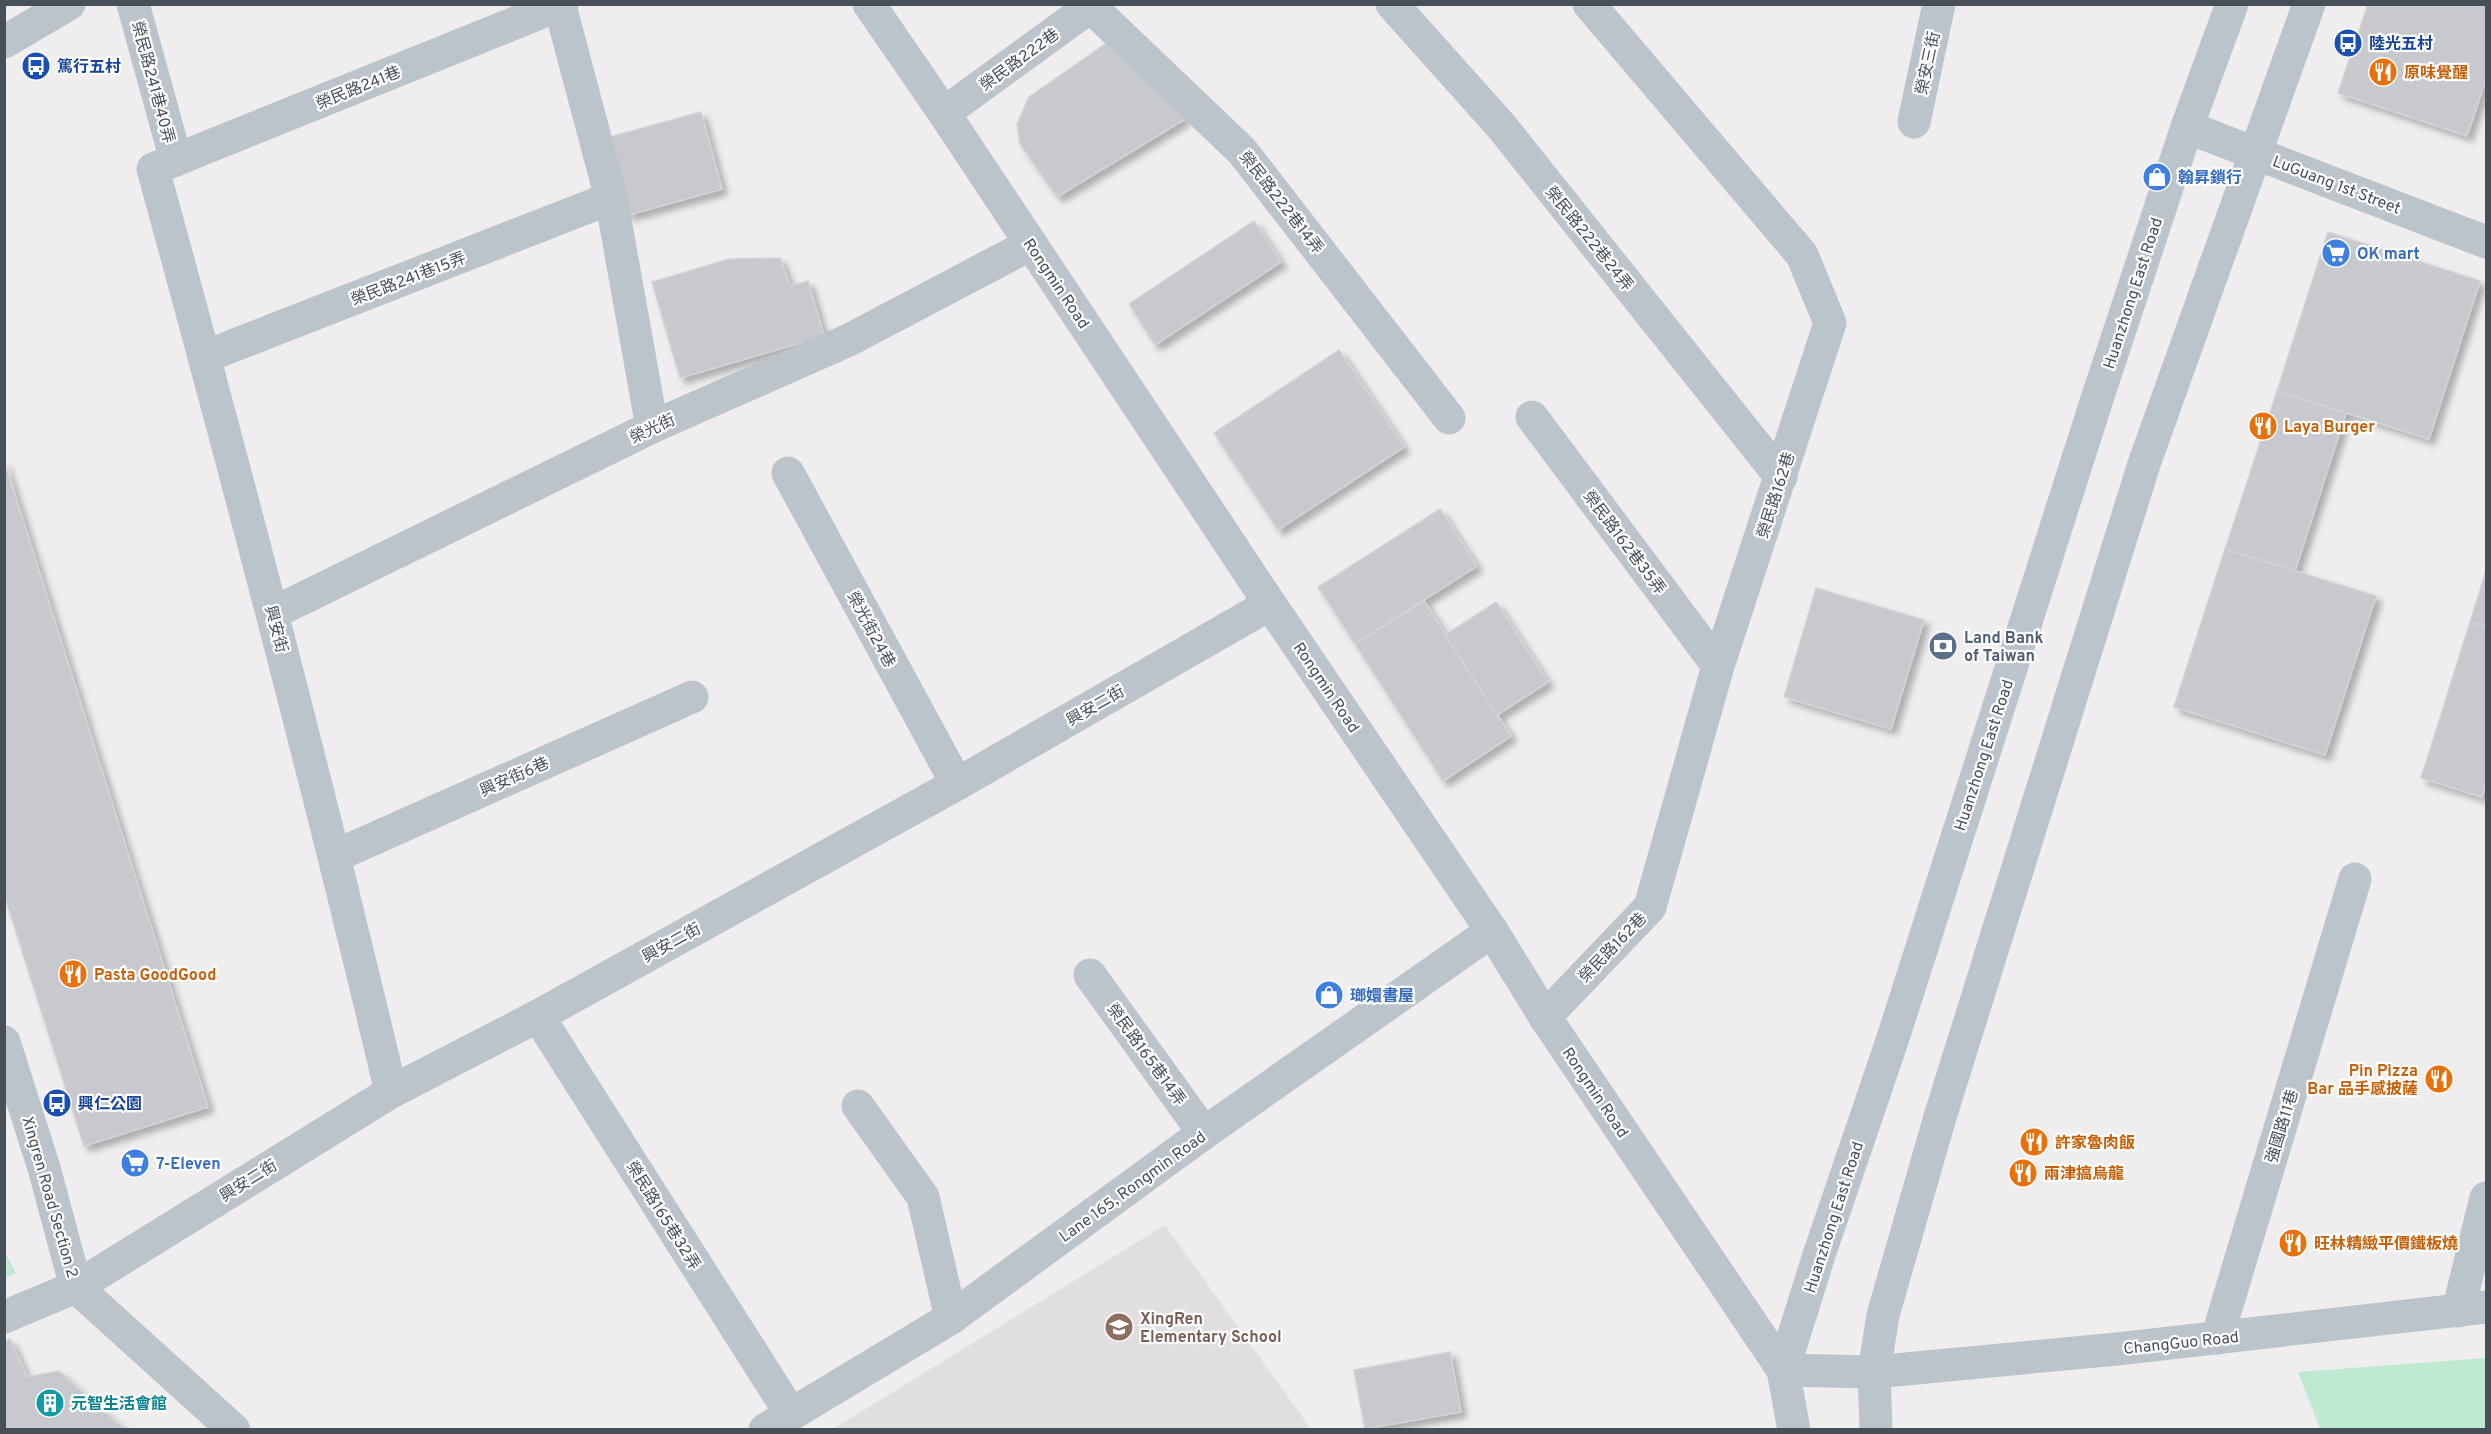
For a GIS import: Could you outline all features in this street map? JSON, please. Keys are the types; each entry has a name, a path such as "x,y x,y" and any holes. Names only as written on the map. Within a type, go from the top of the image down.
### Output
{"street":[{"path":"4,42 69,4"},
{"name":"榮民路241巷40弄","path":"133,4 164,164"},
{"name":"Rongmin Road","path":"869,4 944,112 1270,604 1492,931 1545,1017 1784,1370 1794,1430"},
{"name":"榮民路222巷24弄","path":"1392,4 1502,127 1781,477"},
{"name":"榮民路162巷","path":"1545,1017 1650,907 1718,666 1830,323 1802,255 1589,4"},
{"name":"榮安三街","path":"1914,122 1939,4"},
{"name":"Huanzhong East Road","path":"1784,1370 2187,127 2232,4"},
{"path":"1876,1430 1874,1372 1883,1315 1961,1050 2144,464 2254,152 2309,4"},
{"path":"561,5 611,198 652,427"},
{"name":"榮民路241巷","path":"164,164 561,5"},
{"name":"榮民路222巷","path":"944,112 1093,6"},
{"name":"榮民路222巷14弄","path":"1093,6 1242,151 1449,418"},
{"name":"LuGuang 1st Street","path":"2187,127 2487,242"},
{"name":"興安街","path":"164,164 204,357 335,856 391,1092"},
{"name":"榮民路241巷15弄","path":"204,357 611,198"},
{"name":"榮光街","path":"273,613 652,427 849,340 1031,244"},
{"name":"榮民路162巷35弄","path":"1532,417 1718,666"},
{"name":"榮光街24巷","path":"788,473 957,784"},
{"name":"興安二街","path":"4,1317 76,1287 391,1092 538,1016 957,784 1270,604"},
{"name":"興安街6巷","path":"335,856 692,697"},
{"name":"強國路11巷","path":"2217,1338 2355,879"},
{"name":"Lane 165, Rongmin Road","path":"778,1422 951,1318 1204,1133 1492,931"},
{"name":"榮民路165巷14弄","path":"1090,975 1204,1133"},
{"name":"榮民路165巷32弄","path":"538,1016 778,1422"},
{"name":"Xingren Road Section 2","path":"4,1042 44,1168 76,1287 234,1430"},
{"path":"858,1106 923,1197 951,1318"},
{"path":"2472,1309 2487,1198"},
{"name":"ChangGuo Road","path":"1874,1372 2217,1338 2472,1309"},
{"path":"1784,1370 1874,1372"}],"shaded area":[{"name":"XingRen Elementary School","path":"1165,1225 1311,1429 833,1429"}],"green space":[{"path":"5,1252 16,1273 4,1278"},
{"path":"2486,1358 2486,1429 2320,1429 2298,1372"}],"building":[{"path":"2368,4 2486,4 2486,79 2467,136 2338,93"},
{"path":"1121,33 1185,119 1057,197 1020,144 1017,124 1029,97"},
{"path":"701,112 722,189 628,215 606,138"},
{"path":"1254,221 1281,262 1155,345 1129,304"},
{"path":"2328,232 2480,281 2429,439 2277,391"},
{"path":"780,258 790,286 808,281 824,336 680,378 652,282 729,259"},
{"path":"1339,350 1404,447 1278,530 1214,433"},
{"path":"2277,391 2346,413 2295,571 2225,549"},
{"path":"4,460 208,1107 84,1146 4,894"},
{"path":"1440,509 1477,566 1355,644 1318,587"},
{"path":"2225,549 2376,596 2325,755 2174,707"},
{"path":"2486,571 2486,627 2470,622"},
{"path":"1816,588 1924,620 1891,729 1784,697"},
{"path":"1424,601 1511,736 1443,781 1355,644"},
{"path":"1496,602 1548,682 1497,715 1445,635"},
{"path":"2470,622 2486,627 2486,784 2482,797 2421,778"},
{"name":"元智生活會館","path":"10,1339 27,1377 59,1371 125,1430 4,1430 4,1341"},
{"path":"1450,1352 1461,1412 1365,1429 1354,1370"}],"place":[{"name":"陸光五村","path":"2348,43"},
{"name":"篤行五村","path":"36,66"},
{"name":"原味覺醒","path":"2383,72"},
{"name":"翰昇鎖行","path":"2157,177"},
{"name":"OK mart","path":"2336,253"},
{"name":"Laya Burger","path":"2263,426"},
{"name":"Land Bank of Taiwan","path":"1943,646"},
{"name":"Pasta GoodGood","path":"73,974"},
{"name":"瑯嬛書屋","path":"1329,995"},
{"name":"Pin Pizza Bar 品手感披薩","path":"2439,1079"},
{"name":"興仁公園","path":"57,1103"},
{"name":"許家魯肉飯","path":"2034,1142"},
{"name":"7-Eleven","path":"135,1163"},
{"name":"兩津搞烏龍","path":"2023,1173"},
{"name":"旺林精緻平價鐵板燒","path":"2293,1243"},
{"name":"XingRen Elementary School","path":"1119,1327"},
{"name":"元智生活會館","path":"50,1403"}]}
